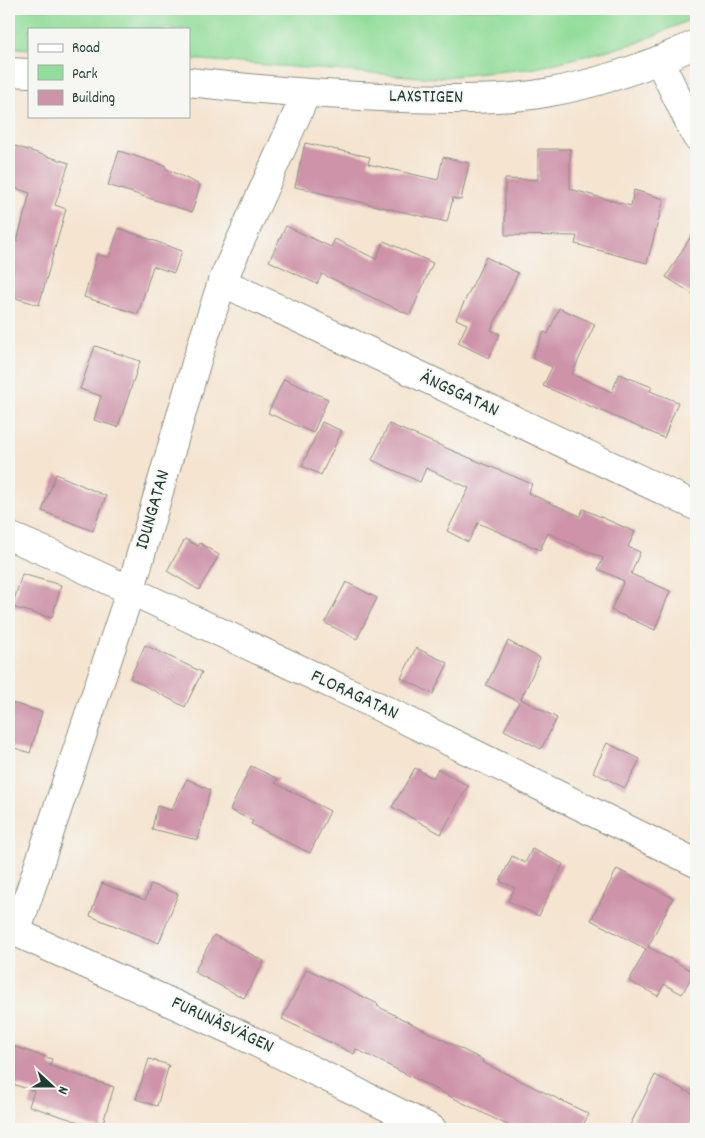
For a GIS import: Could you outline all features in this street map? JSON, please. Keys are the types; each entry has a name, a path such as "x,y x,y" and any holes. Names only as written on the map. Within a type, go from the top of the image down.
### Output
{"street":[{"name":"LAXSTIGEN","path":"190,82 306,94 456,100 544,93 608,78 659,60 696,44"},
{"path":"659,60 696,136"},
{"path":"9,72 28,73"},
{"name":"IDUNGATAN","path":"12,931 130,592 194,370 222,282 306,94"},
{"name":"ÄNGSGATAN","path":"222,282 696,506"},
{"name":"FLORAGATAN","path":"9,536 354,695 696,863"},
{"name":"FURUNÄSVÄGEN","path":"12,931 233,1031 432,1129"}],"green space":[{"path":"9,9 696,9 696,17 637,43 536,68 434,78 190,59 190,28 28,28 28,49 9,47"}],"building":[{"path":"305,143 370,157 368,164 438,180 443,157 469,163 461,200 453,198 447,222 295,187"},
{"path":"15,146 69,163 55,205 66,209 39,305 9,296 9,238 17,241 30,193 9,186 9,165"},
{"path":"538,149 570,149 570,189 631,206 634,190 664,199 647,263 575,244 577,236 505,235 505,179 538,180"},
{"path":"119,151 166,166 165,168 200,185 192,212 108,185"},
{"path":"286,226 331,247 335,239 376,259 384,241 433,263 410,315 322,274 317,284 269,261"},
{"path":"119,228 182,251 174,273 153,266 138,314 84,297 97,254 109,258"},
{"path":"696,228 696,296 666,277"},
{"path":"486,257 518,273 491,330 500,334 489,358 458,343 467,324 456,319"},
{"path":"559,308 595,324 572,374 612,392 619,374 652,387 650,391 678,402 664,438 543,386 552,367 532,358 544,332 548,334"},
{"path":"95,346 140,361 118,427 94,420 101,396 80,389"},
{"path":"284,379 328,399 313,433 268,413"},
{"path":"322,422 342,431 321,475 302,466"},
{"path":"389,424 532,484 528,493 580,516 583,509 635,532 628,547 640,552 631,574 670,591 655,630 611,610 624,581 598,569 603,558 548,533 540,550 478,523 468,542 447,531 469,488 426,468 420,482 372,460"},
{"path":"56,474 106,496 93,531 42,511"},
{"path":"185,539 198,546 200,543 219,555 199,590 167,571"},
{"path":"22,574 61,585 52,618 12,607"},
{"path":"346,582 377,598 357,639 325,623"},
{"path":"508,641 540,658 521,699 557,718 541,749 504,730 519,702 486,685"},
{"path":"145,645 202,672 185,707 130,678"},
{"path":"416,648 448,663 433,694 401,678"},
{"path":"9,702 42,712 30,753 9,746"},
{"path":"607,743 640,759 625,788 593,772"},
{"path":"251,766 278,779 275,783 330,811 310,853 251,824 253,821 230,810"},
{"path":"415,768 433,778 438,769 468,786 441,834 392,807"},
{"path":"187,779 210,790 198,840 152,829 157,806 171,810"},
{"path":"532,849 563,864 539,916 508,901 515,888 500,881 512,856 525,863"},
{"path":"617,869 673,898 648,947 694,972 682,994 664,984 658,996 629,981 646,949 591,920"},
{"path":"102,883 145,900 151,884 178,894 159,943 90,916"},
{"path":"214,935 264,961 244,998 194,972"},
{"path":"307,969 378,1004 377,1006 483,1060 482,1062 589,1114 581,1129 515,1129 356,1049 354,1054 282,1019"},
{"path":"9,1045 52,1059 50,1066 114,1087 101,1129 29,1106 34,1091 9,1083"},
{"path":"149,1059 169,1065 157,1106 136,1099"},
{"path":"655,1075 696,1096 696,1114 688,1129 628,1129"}]}
